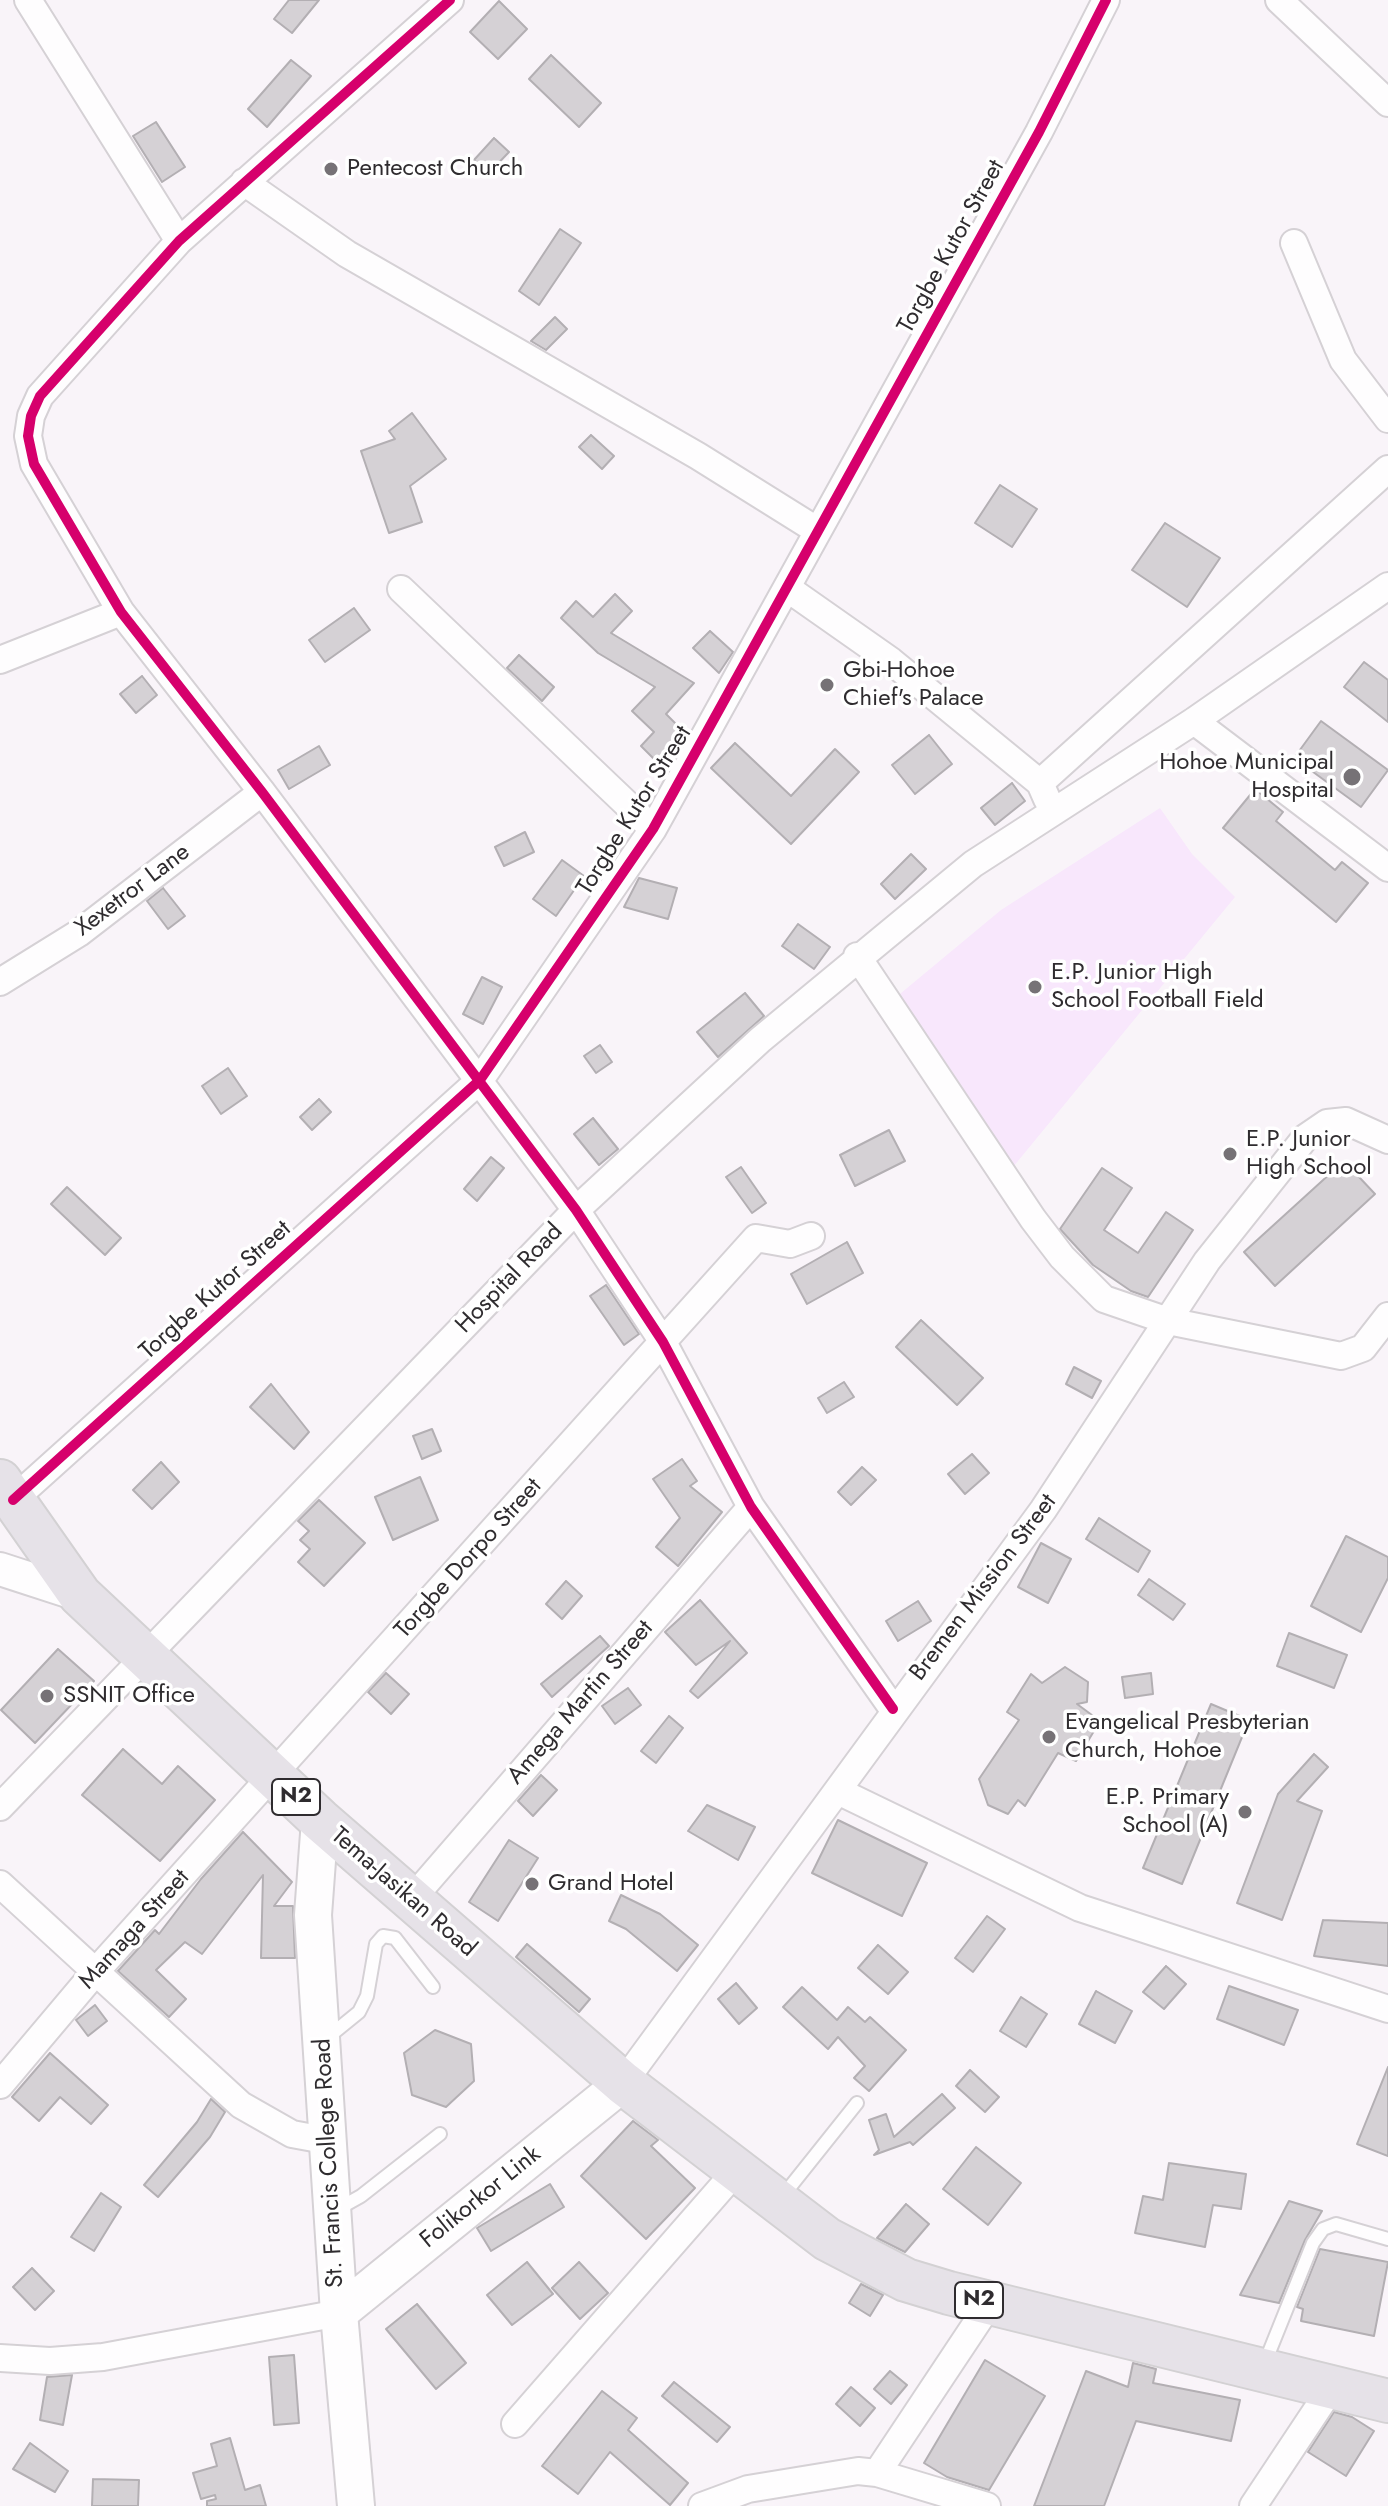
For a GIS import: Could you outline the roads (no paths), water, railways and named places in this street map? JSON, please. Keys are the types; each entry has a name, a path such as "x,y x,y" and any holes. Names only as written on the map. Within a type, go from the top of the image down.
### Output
{"highway":[{"name":"Tema-Jasikan Road","path":"7,1491 80,1595 320,1820 623,2083"},
{"name":"N2","path":"623,2083 827,2239 865,2262 906,2280 1388,2401"}],"main road":[{"name":"St. Francis College Road","path":"320,1820 313,1915 339,2313 356,2506"},
{"name":"Folikorkor Link","path":"339,2313 623,2083"}],"street":[{"path":"28,0 179,241"},
{"path":"450,0 179,241 40,396 31,416 28,436 34,464 121,612 262,792 576,1210 663,1342 751,1507 893,1709"},
{"name":"Torgbe Kutor Street","path":"7,1491 480,1080 653,829 1039,132 1106,0"},
{"path":"1279,0 1388,103"},
{"path":"244,182 347,254 698,456 818,531"},
{"path":"1294,243 1343,360 1388,419"},
{"path":"1040,783 1388,469"},
{"name":"Hospital Road","path":"0,1807 576,1210 760,1040 857,956 973,864 1194,721 1388,586"},
{"path":"787,588 891,661 1040,783 1053,813"},
{"path":"401,589 653,829"},
{"path":"0,660 121,612"},
{"path":"1194,721 1388,868"},
{"name":"Xexetror Lane","path":"0,982 79,933 262,792"},
{"path":"857,956 1033,1219 1062,1257 1104,1299 1168,1321 1341,1356 1363,1348 1388,1316"},
{"name":"Bremen Mission Street","path":"623,2083 838,1791 893,1709 1043,1510 1207,1261 1305,1138 1327,1123 1346,1121 1388,1140"},
{"name":"Torgbe Dorpo Street","path":"274,1777 756,1238 790,1244 811,1236"},
{"name":"Amega Martin Street","path":"411,1900 751,1507"},
{"path":"0,1569 80,1595"},
{"name":"Mamaga Street","path":"0,2085 97,1970 274,1777"},
{"path":"838,1791 1080,1908 1388,2009"},
{"path":"0,1884 241,2105 292,2134 330,2141"},
{"path":"515,2424 737,2170"},
{"path":"877,2473 990,2303"},
{"path":"0,2358 50,2361 103,2357 339,2313"},
{"path":"1253,2506 1332,2387"},
{"path":"702,2506 748,2489 858,2471 877,2473 987,2506"}],"lane":[{"path":"323,2042 359,2012 367,1996 376,1944 383,1936 395,1938 433,1987"},
{"path":"778,2201 857,2103"},
{"path":"333,2212 361,2196 440,2134"},
{"path":"1262,2370 1313,2243 1323,2229 1336,2224 1388,2239"}],"place":[{"name":"Pentecost Church","path":"331,169"},
{"name":"Gbi-Hohoe Chief's Palace","path":"827,685"},
{"name":"Hohoe Municipal Hospital","path":"1352,777"},
{"name":"E.P. Junior High School Football Field","path":"1035,987"},
{"name":"E.P. Junior High School","path":"1230,1154"},
{"name":"SSNIT Office","path":"47,1696"},
{"name":"Evangelical Presbyterian Church, Hohoe","path":"1049,1737"},
{"name":"E.P. Primary School (A)","path":"1245,1812"},
{"name":"Grand Hotel","path":"532,1884"}]}
